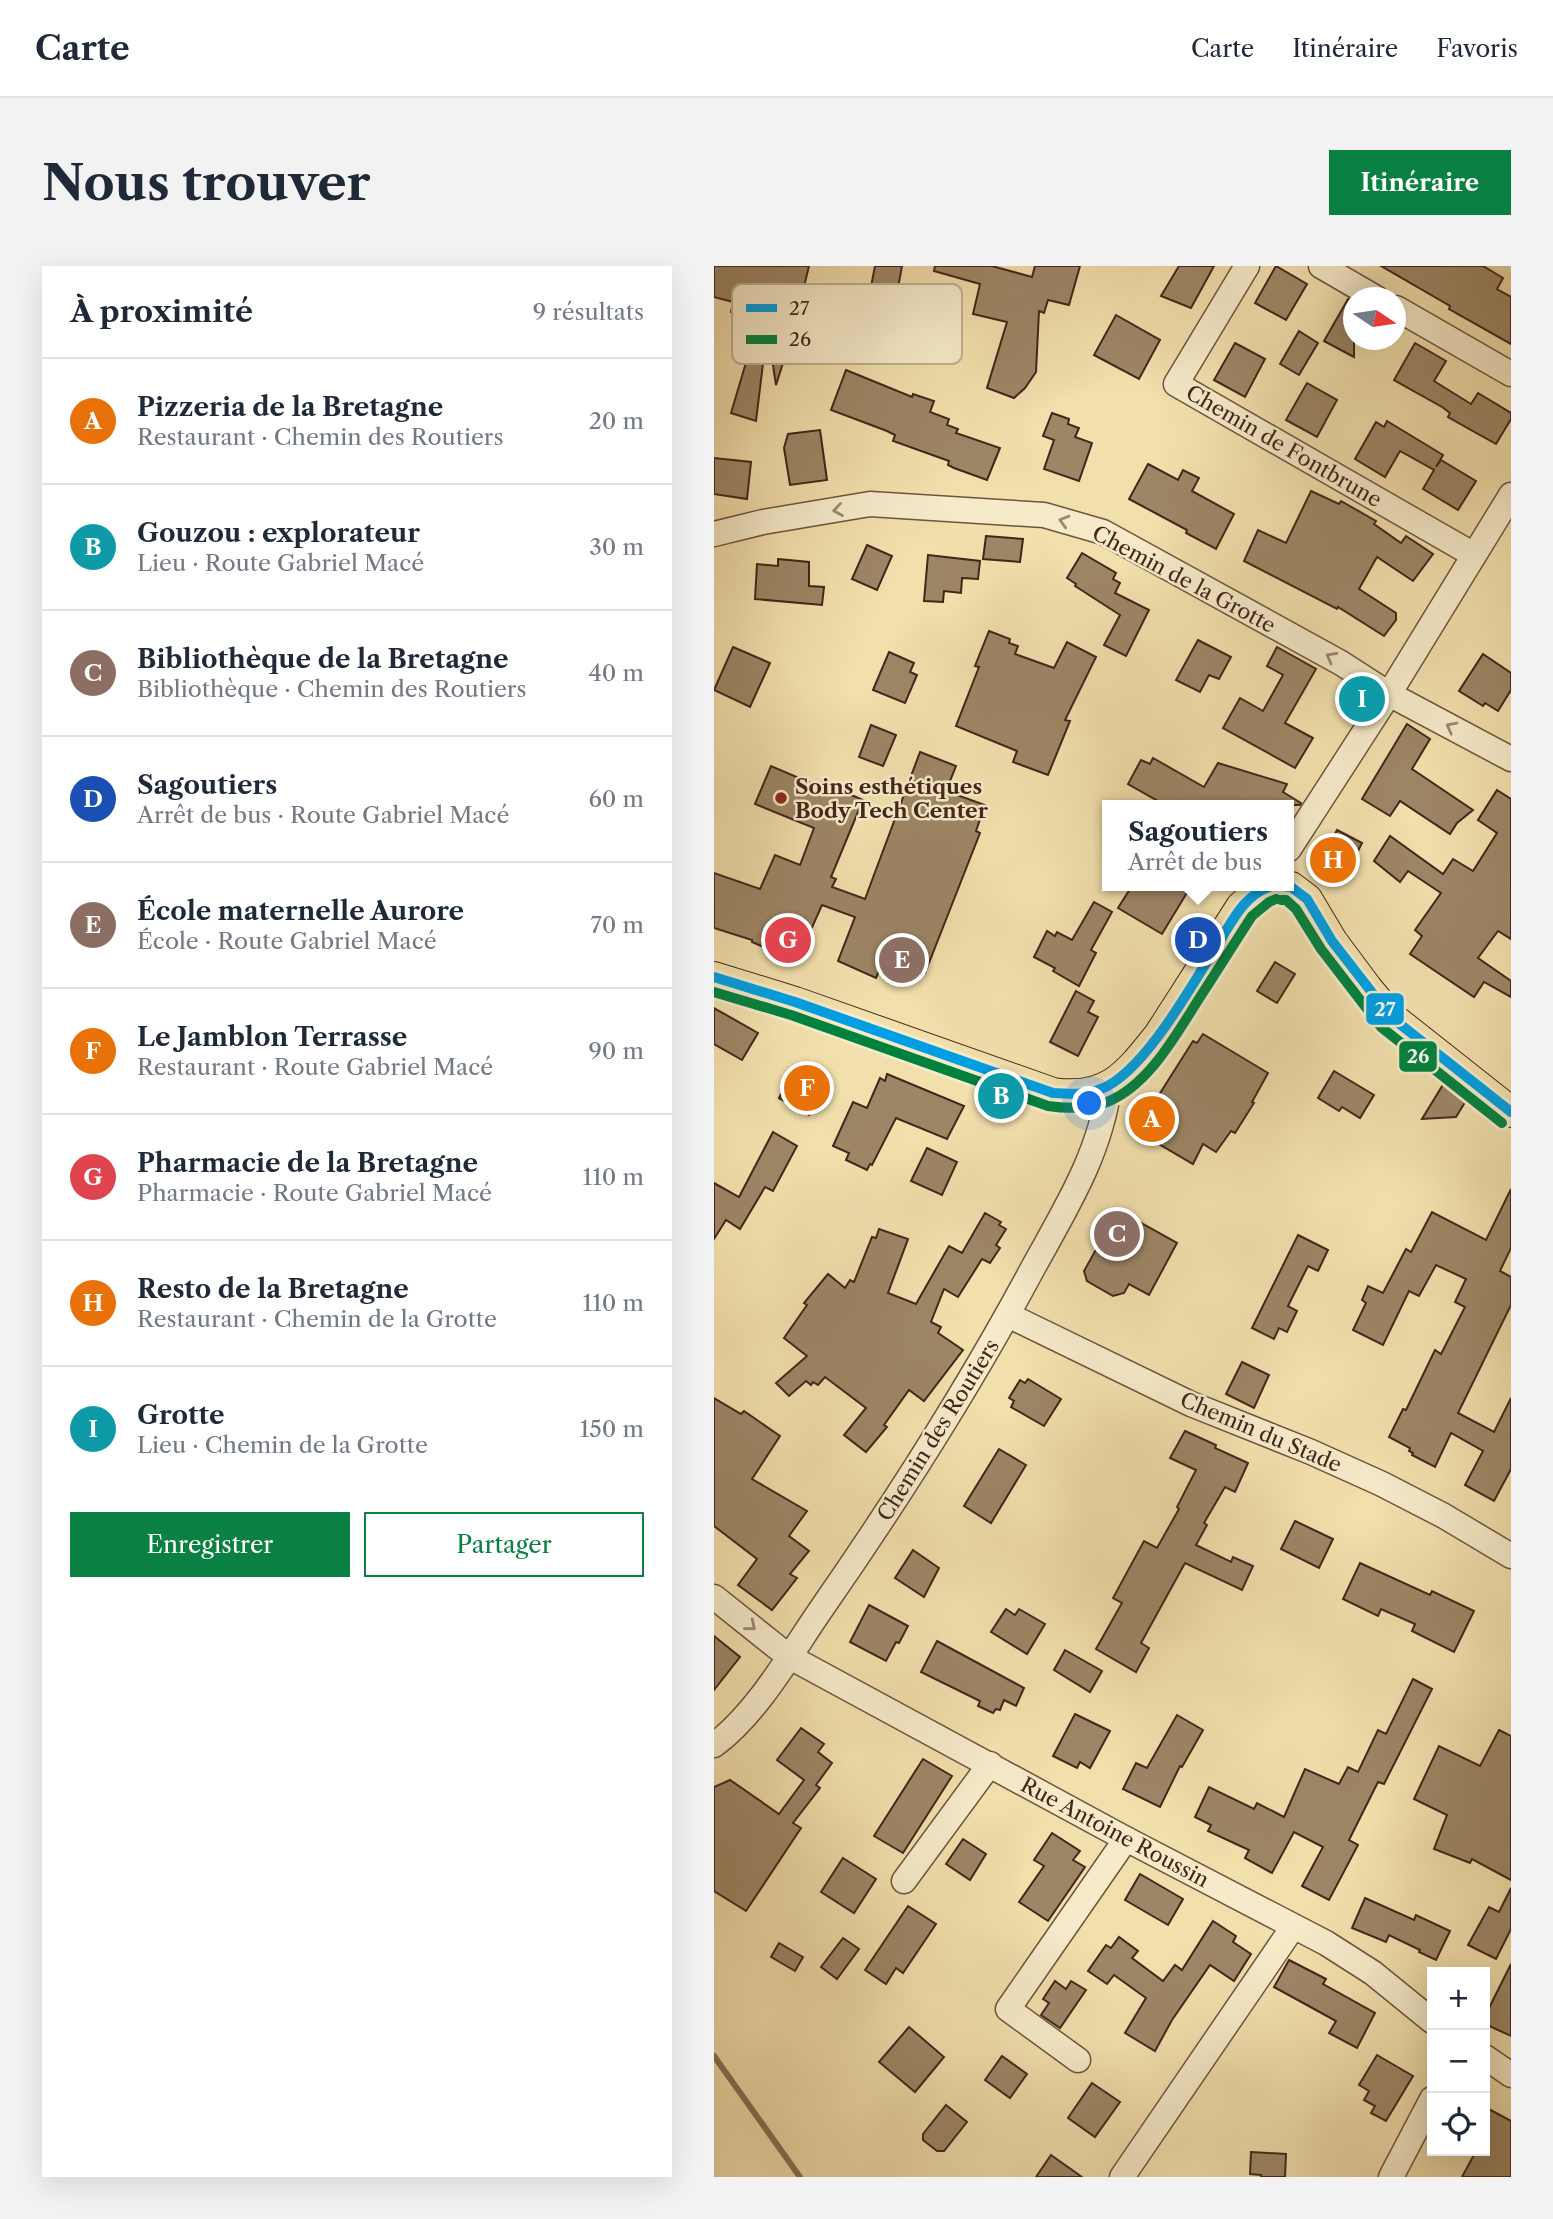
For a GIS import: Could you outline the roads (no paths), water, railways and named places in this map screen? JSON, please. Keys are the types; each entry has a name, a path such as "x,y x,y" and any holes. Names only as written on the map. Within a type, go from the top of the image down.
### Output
{"main road":[{"path":"1294,889 1307,899 1332,941 1391,1017 1511,1112"},
{"path":"714,977 795,1002 1053,1093 1087,1095 1109,1086 1125,1074 1159,1035 1241,907 1259,891"}],"street":[{"name":"Chemin de Fontbrune","path":"1247,266 1176,384 1474,555"},
{"path":"1321,266 1357,287"},
{"path":"1406,314 1511,374"},
{"path":"1294,841 1389,694 1511,495"},
{"name":"Chemin de la Grotte","path":"714,534 763,522 870,504 1044,515 1103,532 1341,663 1389,694 1511,759"},
{"name":"Chemin des Routiers","path":"714,1745 726,1736 763,1693 881,1522 968,1384 1008,1315 1092,1154 1105,1115 1109,1086"},
{"name":"Chemin du Stade","path":"1008,1315 1191,1404 1382,1484 1444,1516 1511,1556"},
{"name":"Rue Antoine Roussin","path":"714,1597 788,1656 1126,1839 1326,1943 1373,1973 1427,2017"},
{"path":"904,1881 990,1764"},
{"path":"1078,2060 1008,2009 1126,1839"},
{"path":"1122,2177 1293,1927"},
{"path":"1490,2060 1511,2075"},
{"path":"1391,2177 1427,2109"}],"waterway":[{"path":"714,2056 800,2177"}],"place":[{"name":"Grotte","path":"1362,699"},
{"name":"Soins esthétiques Body Tech Center","path":"781,798"},
{"name":"Resto de la Bretagne","path":"1333,860"},
{"name":"Pharmacie de la Bretagne","path":"788,940"},
{"name":"Sagoutiers","path":"1198,940"},
{"name":"École maternelle Aurore","path":"902,960"},
{"name":"Le Jamblon Terrasse","path":"807,1088"},
{"name":"Gouzou : explorateur","path":"1001,1096"},
{"name":"Pizzeria de la Bretagne","path":"1152,1119"},
{"name":"Bibliothèque de la Bretagne","path":"1117,1234"}]}
